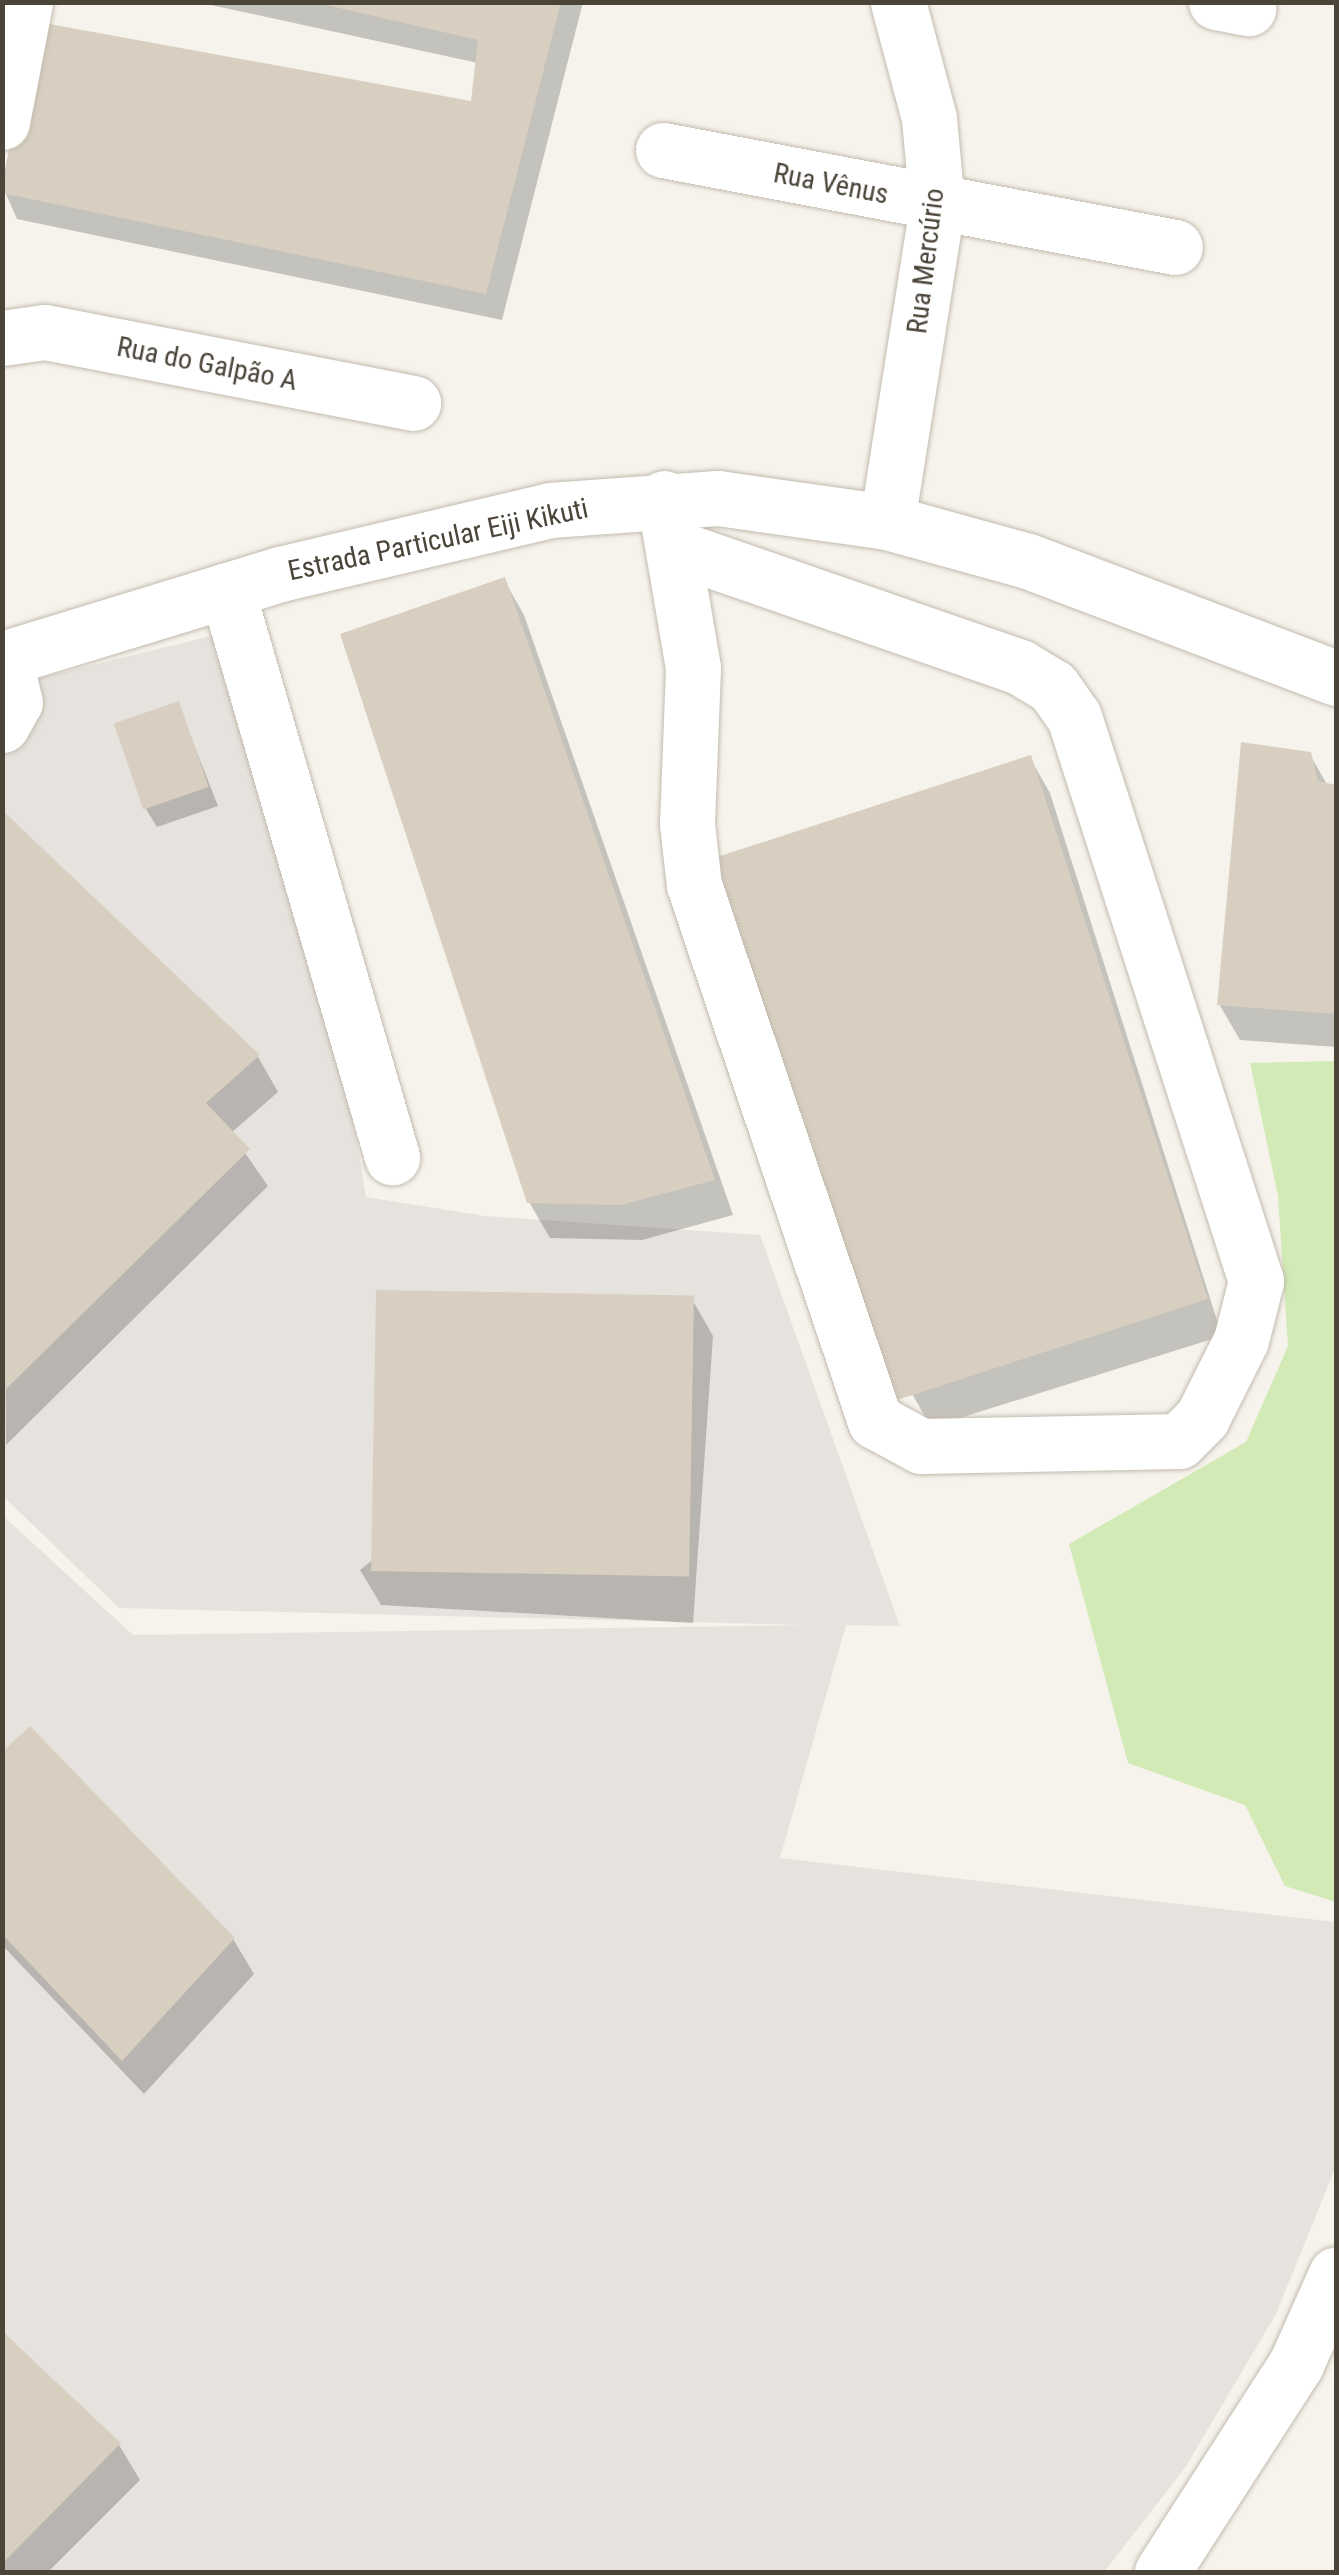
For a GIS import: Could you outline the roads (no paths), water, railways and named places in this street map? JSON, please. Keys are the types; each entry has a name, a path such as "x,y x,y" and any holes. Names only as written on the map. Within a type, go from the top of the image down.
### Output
{"street":[{"path":"2,122 25,2"},
{"name":"Rua Mercúrio","path":"887,522 937,205 930,118 898,2"},
{"name":"Rua Vênus","path":"664,150 937,205 1175,246"},
{"name":"Rua do Galpão A","path":"2,338 45,332 413,403"},
{"name":"Estrada Particular Eiji Kikuti","path":"3,659 227,590 550,510 671,523 718,498 887,522 1028,560 1336,678"},
{"path":"671,523 1020,667 1052,687 1074,718 1256,1281 1241,1340 1202,1418 1179,1440 921,1446 876,1421 694,885 687,840 693,668 671,523"},
{"path":"227,590 392,1157"},
{"path":"2,725 15,702 3,659"},
{"path":"1162,2572 1296,2364 1336,2274"}]}
